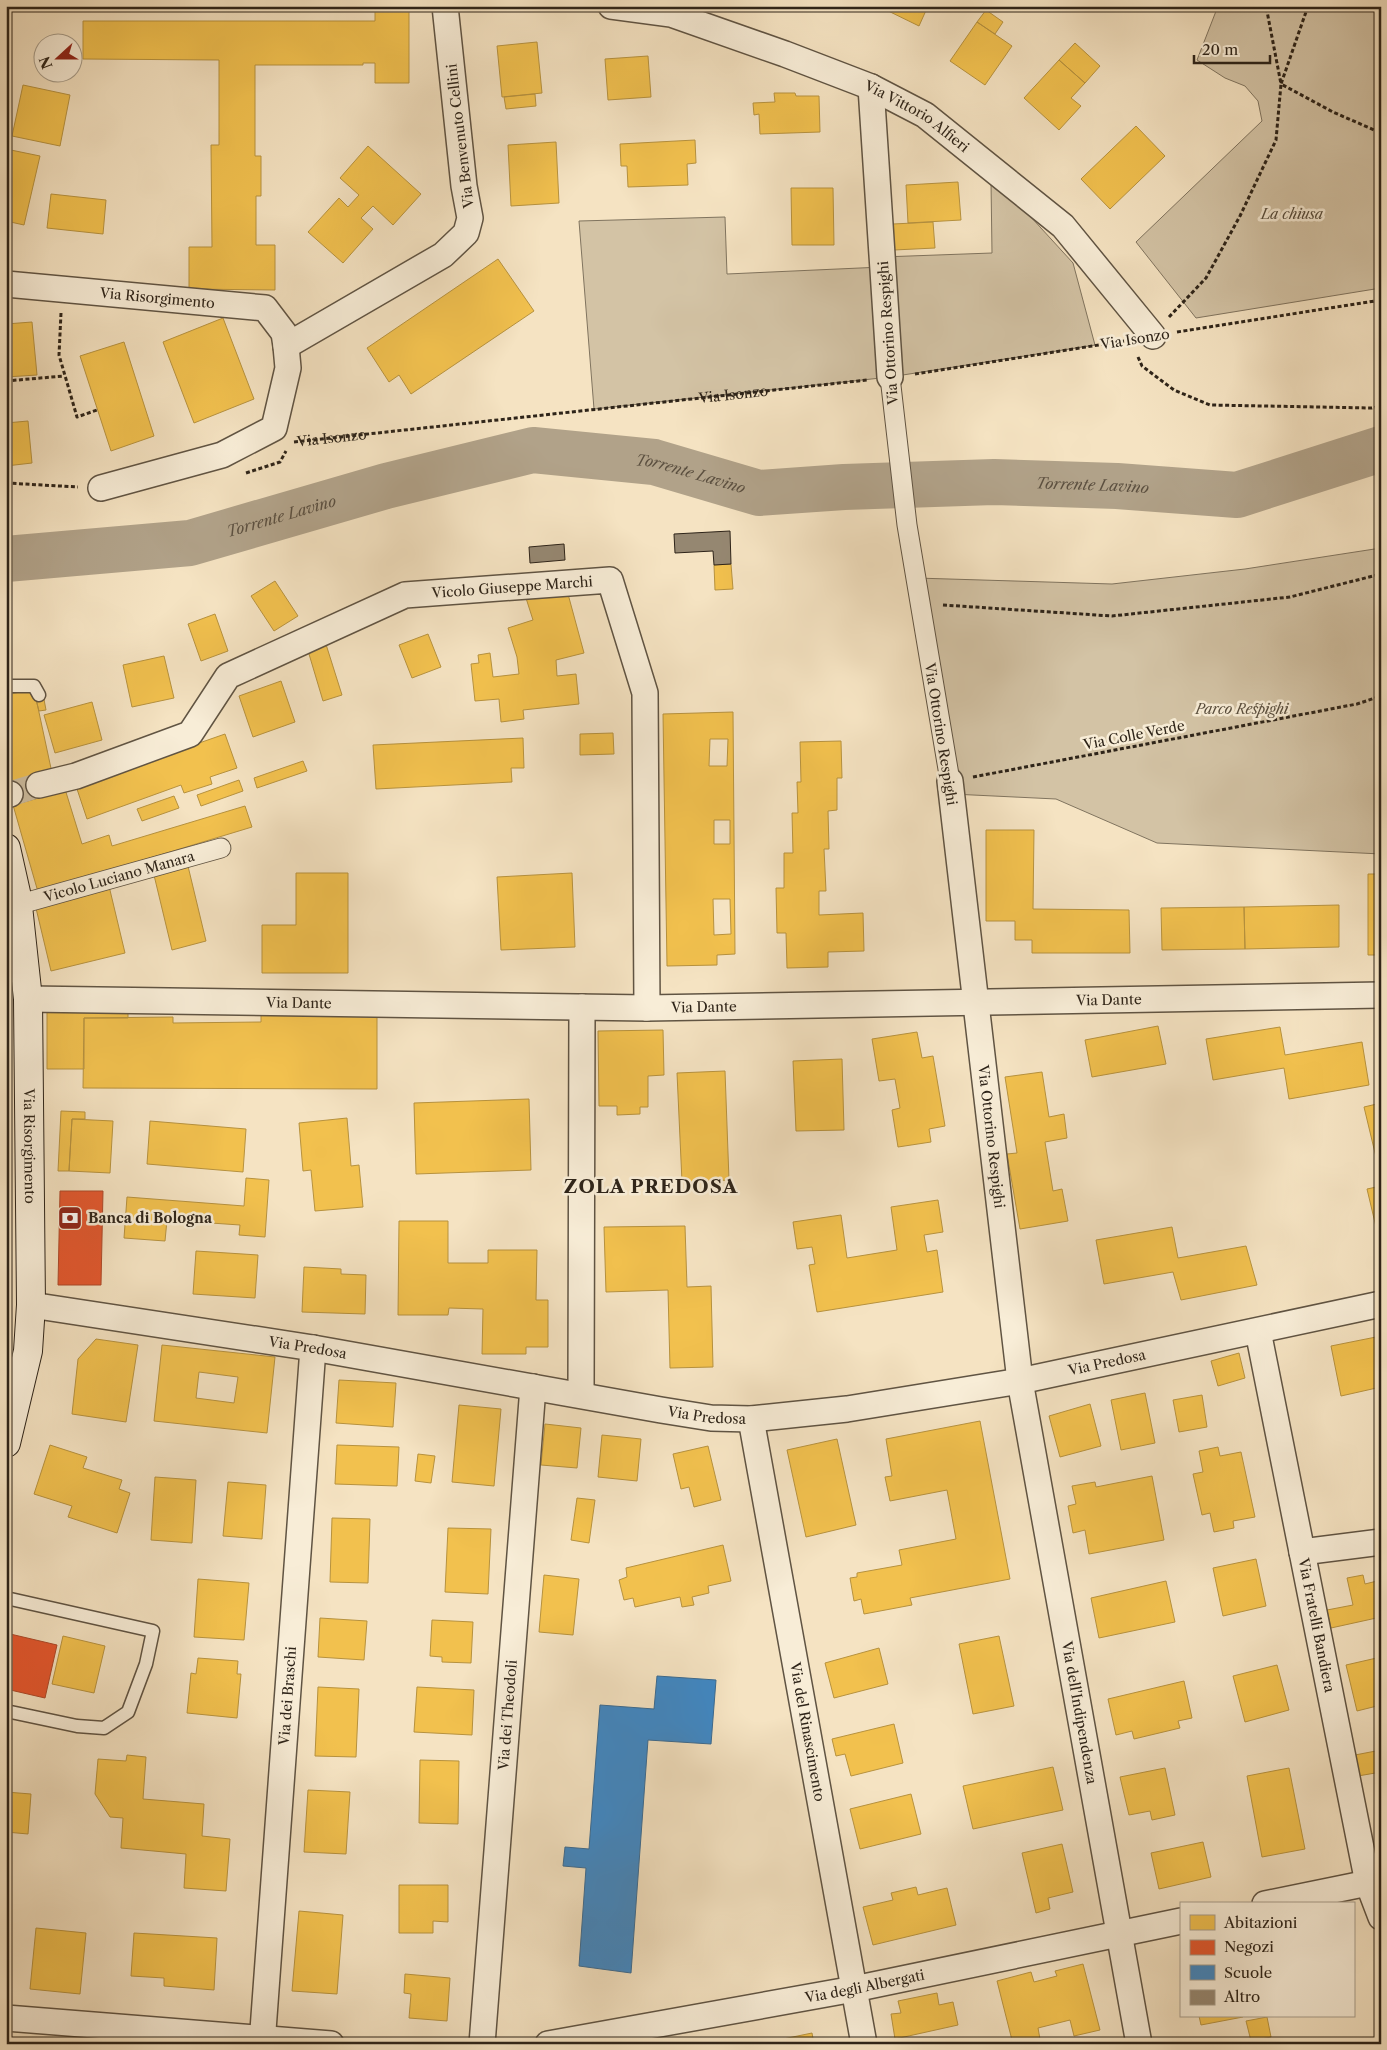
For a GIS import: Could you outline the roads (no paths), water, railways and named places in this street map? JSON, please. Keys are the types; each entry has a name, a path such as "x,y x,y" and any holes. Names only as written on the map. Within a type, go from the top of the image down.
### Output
{"main road":[{"name":"Via Risorgimento","path":"6,848 17,905 13,936 28,999 31,1305 28,1351 6,1443"}],"street":[{"name":"Via Benvenuto Cellini","path":"286,346 443,255 466,233 470,218 464,186 445,6"},
{"name":"Via Vittorio Alfieri","path":"611,6 671,14 785,54 871,87 925,115 1063,226 1141,338"},
{"name":"Via Ottorino Respighi","path":"871,87 890,378 907,525 950,781 1020,1381"},
{"name":"Via Risorgimento","path":"6,284 265,308 284,333 286,346"},
{"path":"101,488 222,455 274,428 288,368 286,346"},
{"name":"Vicolo Giuseppe Marchi","path":"39,785 76,776 190,734 228,676 404,595 610,580 644,692 647,1008"},
{"name":"Vicolo Luciano Manara","path":"17,905 221,848"},
{"name":"Via Dante","path":"28,999 647,1008 1381,995"},
{"path":"581,1395 582,1007"},
{"name":"Via Predosa","path":"31,1305 313,1348 703,1416 751,1419 847,1410 1020,1381 1381,1304"},
{"name":"Via Fratelli Bandiera","path":"1258,1331 1368,1883 1381,1917"},
{"name":"Via dei Braschi","path":"262,2041 313,1348"},
{"name":"Via dell'Indipendenza","path":"1020,1381 1139,2044"},
{"name":"Via dei Theodoli","path":"482,2044 534,1387"},
{"name":"Via del Rinascimento","path":"751,1419 864,2044"},
{"path":"1302,1552 1381,1542"},
{"path":"1275,1902 1368,1883"},
{"name":"Via degli Albergati","path":"548,2044 854,1989 1180,1921"},
{"path":"6,2018 262,2041 331,2044"}],"lane":[{"path":"10,686 34,686 39,695"},
{"path":"6,1598 153,1631 146,1664 128,1712 104,1728 77,1726 6,1711"}],"waterway":[{"name":"Torrente Lavino","path":"6,559 190,543 386,486 533,450 654,462 759,493 844,487 994,482 1117,486 1237,495 1381,449"}],"tunnel":[{"path":"10,794 39,785"}],"place":[{"name":"Banca di Bologna","path":"70,1218"}],"district":[{"name":"ZOLA PREDOSA","path":"651,1186"}],"park label":[{"name":"La chiusa","path":"1292,214"},
{"name":"Parco Respighi","path":"1242,709"}]}
